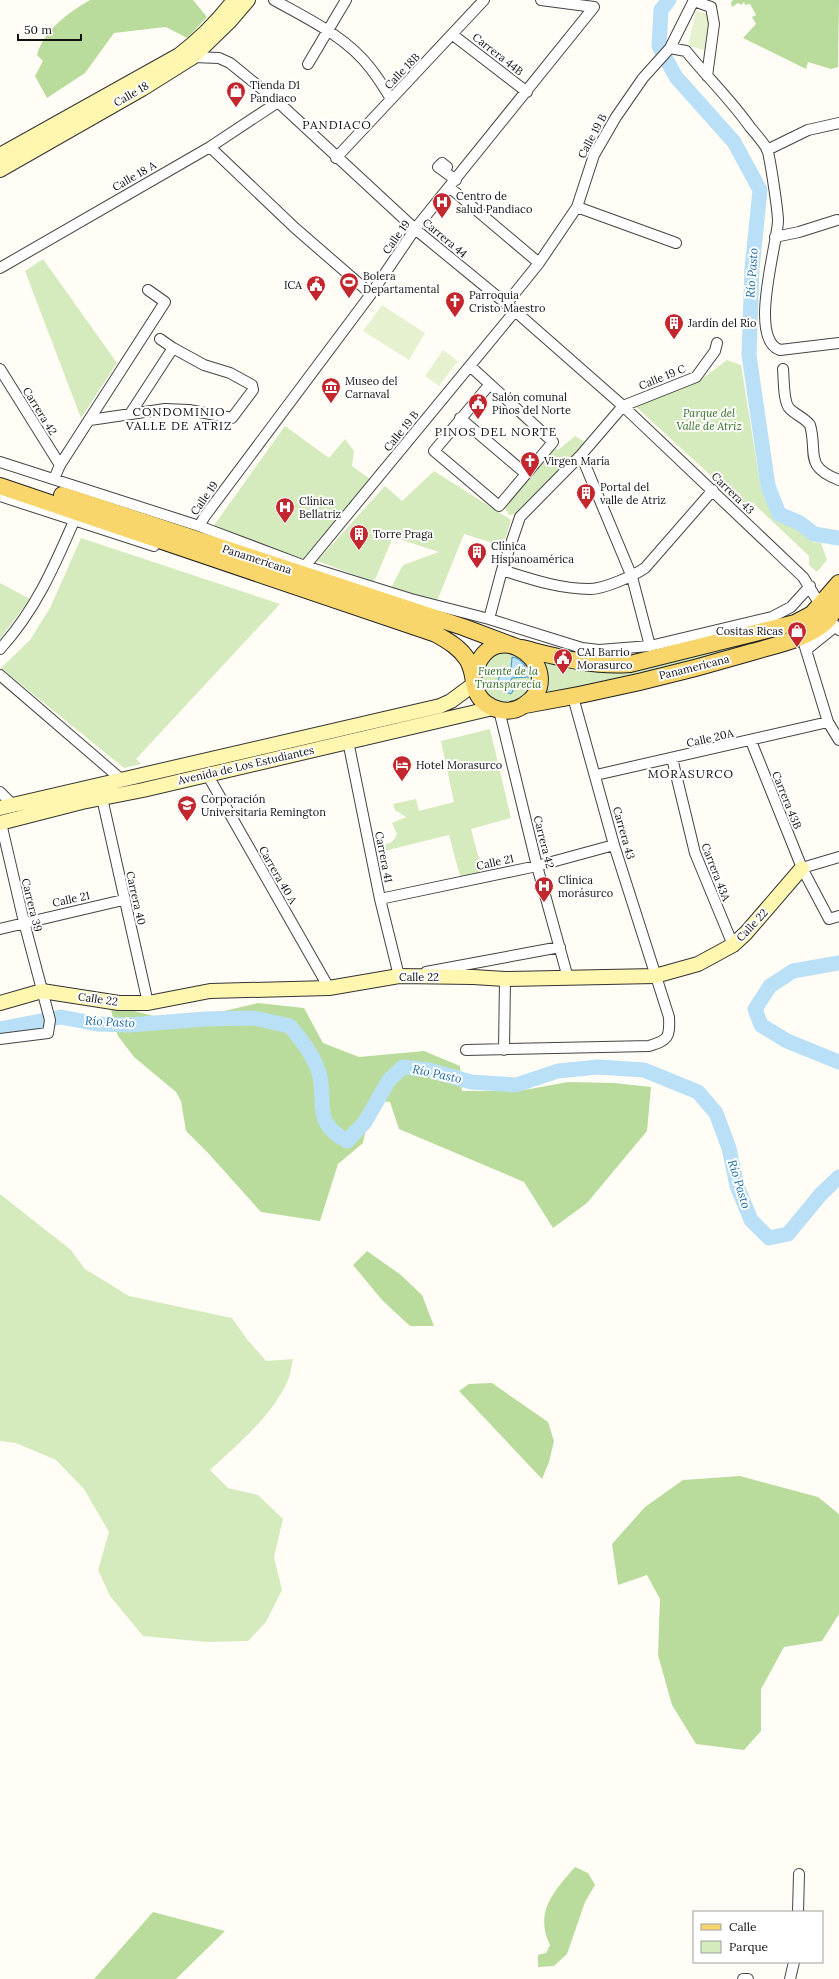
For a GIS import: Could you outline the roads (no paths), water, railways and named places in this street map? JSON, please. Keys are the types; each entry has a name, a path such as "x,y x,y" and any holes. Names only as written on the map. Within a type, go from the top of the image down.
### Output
{"main road":[{"name":"Calle 18","path":"0,155 179,54 198,39 222,15 234,0"},
{"name":"Calle 18","path":"0,170 193,57 230,21 248,0"},
{"name":"Panamericana","path":"0,475 154,518 409,604 517,647 585,664 608,666 630,664 717,635 795,623 812,614 839,583"},
{"path":"0,486 232,568 436,634 454,645 467,659 478,694 484,702 496,709 517,709 525,705 537,690 539,670 535,661 529,654 517,647 502,645 492,648 483,654 477,663 474,679"},
{"path":"835,625 839,593"},
{"name":"Panamericana","path":"525,705 572,697 804,643 835,625"},
{"name":"Avenida de Los Estudiantes","path":"6,806 440,706 451,701 474,679"},
{"name":"Avenida de Los Estudiantes","path":"0,823 348,741 496,709"},
{"name":"Calle 22","path":"0,1003 44,996 119,1003 148,1003 210,991 329,988 399,976 505,979 655,976 698,964 733,945 746,933 802,868"}],"street":[{"path":"274,0 329,31 370,67 391,99"},
{"path":"308,64 329,31 346,0"},
{"name":"Calle 18B","path":"336,158 453,35 484,0"},
{"name":"Calle 19","path":"199,526 371,294 415,229 594,7 541,0"},
{"path":"694,0 711,7 714,24 707,76"},
{"name":"Calle 19 B","path":"506,304 539,263 577,207 594,155 616,117 643,78 668,51 694,0"},
{"name":"Carrera 44B","path":"453,35 527,92"},
{"path":"668,51 686,51 730,100 767,150 778,221 767,276 766,321 770,343 773,348 780,350 839,343"},
{"name":"Carrera 44","path":"193,57 219,58 230,63 278,102 336,158 415,229 515,311 622,406"},
{"name":"Calle 18 A","path":"1,265 210,147 278,102"},
{"path":"767,150 808,130 839,123"},
{"path":"210,147 295,228 371,294"},
{"path":"447,167 442,163 438,167 452,183 539,263"},
{"path":"577,207 676,243"},
{"path":"775,237 799,232 837,220"},
{"path":"54,478 60,465 165,302 148,290"},
{"name":"Calle 19 B","path":"305,566 515,311"},
{"path":"90,420 165,409 189,410 232,418 253,390 252,385 230,373 204,365 173,348 160,338"},
{"name":"Calle 19 C","path":"622,406 696,376 715,351 717,343"},
{"path":"130,414 173,348"},
{"path":"470,366 490,384 553,442 499,506 434,451 460,418 490,384"},
{"name":"Carrera 42","path":"0,369 60,465"},
{"path":"783,369 786,402 788,408 807,421 810,425 813,457 816,464 828,476 839,480"},
{"path":"489,619 502,570 520,517 581,455 622,406"},
{"name":"Carrera 43","path":"622,406 713,490 803,578 810,586 820,604 835,625"},
{"path":"460,418 526,474"},
{"path":"581,455 632,577 650,646"},
{"path":"0,462 54,478 154,518 199,526 409,604 489,619 582,648 599,650 650,646 717,635 772,617 792,607 810,586"},
{"path":"502,570 551,585 591,589 632,577 645,568 713,490"},
{"path":"0,496 74,521 232,568"},
{"path":"0,649 11,637 50,576 74,521"},
{"path":"804,643 828,722 839,740"},
{"path":"0,675 122,780"},
{"name":"Carrera 43","path":"504,1050 649,1046 664,1041 668,1036 669,1017 614,845 596,775 572,697"},
{"name":"Carrera 42","path":"496,709 568,978"},
{"name":"Calle 20A","path":"596,775 751,741 828,722"},
{"name":"Carrera 41","path":"348,741 380,899 399,976"},
{"name":"Carrera 43B","path":"751,741 802,868 828,919 839,916"},
{"name":"Carrera 43A","path":"672,758 695,853 733,945"},
{"name":"Carrera 40 A","path":"207,774 329,988"},
{"path":"0,792 6,806"},
{"name":"Carrera 40","path":"102,798 148,1003"},
{"name":"Carrera 39","path":"0,823 50,1020 48,1033 0,1039"},
{"name":"Calle 21","path":"380,899 537,866 614,845"},
{"path":"802,868 839,857"},
{"name":"Calle 21","path":"0,929 24,922 124,900"},
{"path":"399,976 560,947"},
{"path":"466,1050 504,1050 505,979"},
{"path":"798,1874 798,1911"},
{"path":"790,1979 794,1963"},
{"path":"742,1979 748,1979"}],"water":[{"path":"512,657 524,664 529,677 512,678 510,682 513,691 511,694 506,692 498,681 500,674 505,675 511,670"}],"waterway":[{"name":"Río Pasto","path":"669,0 661,10 659,46 676,77 734,142 760,190 752,269 749,355 768,486 779,514 800,523 814,534 839,538"},
{"name":"Río Pasto","path":"839,963 793,971 770,986 755,1009 761,1025 787,1041 839,1062"},
{"name":"Río Pasto","path":"0,1029 61,1017 97,1024 129,1025 206,1019 254,1018 290,1026 308,1050 318,1070 325,1120 336,1134 347,1141 365,1122 389,1080 403,1067 429,1070 471,1082 516,1085 558,1071 598,1067 644,1070 698,1092 716,1113 729,1148 737,1186 751,1220 769,1238 788,1234 821,1194 839,1177"}],"place":[{"name":"Tienda D1 Pandiaco","path":"236,108"},
{"name":"Centro de salud Pandiaco","path":"442,219"},
{"name":"Bolera Departamental","path":"349,299"},
{"name":"ICA","path":"316,302"},
{"name":"Parroquia Cristo Maestro","path":"455,318"},
{"name":"Jardín del Río","path":"674,340"},
{"name":"Museo del Carnaval","path":"331,404"},
{"name":"Salón comunal Pinos del Norte","path":"478,420"},
{"name":"Virgen María","path":"530,478"},
{"name":"Portal del valle de Atriz","path":"586,510"},
{"name":"Clínica Bellatriz","path":"285,524"},
{"name":"Torre Praga","path":"359,551"},
{"name":"Clínica Hispanoamérica","path":"477,569"},
{"name":"Cositas Ricas","path":"797,648"},
{"name":"CAI Barrio Morasurco","path":"563,675"},
{"name":"Hotel Morasurco","path":"402,782"},
{"name":"Corporación Universitaria Remington","path":"187,822"},
{"name":"Clínica morásurco","path":"544,903"}],"district":[{"name":"PANDIACO","path":"337,125"},
{"name":"CONDOMINIO VALLE DE ATRIZ","path":"179,419"},
{"name":"PINOS DEL NORTE","path":"496,432"},
{"name":"MORASURCO","path":"691,774"}],"park label":[{"name":"Parque del Valle de Atriz","path":"709,419"},
{"name":"Fuente de la Transparecia","path":"508,677"}]}
